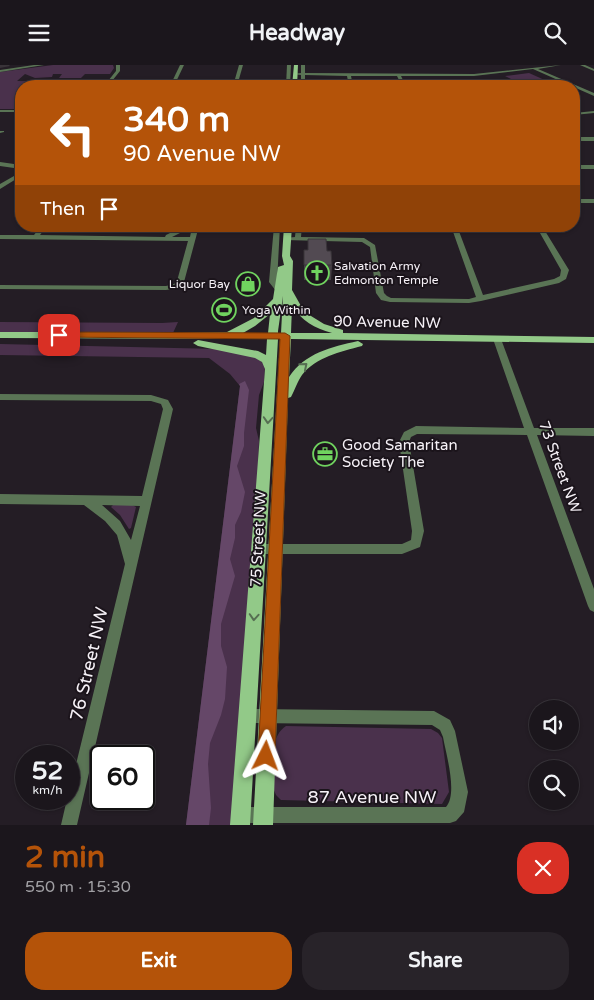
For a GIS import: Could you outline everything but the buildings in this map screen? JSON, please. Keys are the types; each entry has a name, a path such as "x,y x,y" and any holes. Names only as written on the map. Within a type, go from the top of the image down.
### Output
{"main road":[{"path":"296,65 296,80"},
{"name":"75 Street NW","path":"241,820 273,340 281,292 289,261 286,256 288,232"},
{"path":"213,336 232,333 254,324 269,311 281,292 302,315 319,326 342,333 389,337"},
{"name":"75 Street NW","path":"263,820 285,340 281,292"},
{"name":"90 Avenue NW","path":"0,335 213,336 273,340"},
{"name":"90 Avenue NW","path":"0,342 198,343 389,337 594,347"},
{"name":"90 Avenue NW","path":"285,340 358,345 594,340"},
{"path":"198,343 258,355 266,360 271,371"},
{"path":"282,408 290,382 302,367 329,351 358,345"}],"street":[{"path":"0,71 42,65"},
{"path":"111,80 118,71 118,65"},
{"path":"175,80 182,65"},
{"path":"237,80 241,65"},
{"path":"288,80 289,65"},
{"path":"302,80 303,65"},
{"path":"528,65 561,80"},
{"path":"296,74 480,75 559,65"},
{"path":"582,65 594,70"},
{"path":"349,74 350,80"},
{"path":"400,75 402,80"},
{"path":"580,89 594,95"},
{"path":"0,111 15,111"},
{"path":"580,114 594,113"},
{"path":"580,139 594,139"},
{"path":"0,163 15,166"},
{"path":"580,167 594,167"},
{"path":"0,187 15,178"},
{"path":"580,201 594,201"},
{"path":"36,237 40,232"},
{"path":"162,238 176,232"},
{"path":"0,287 166,288 176,286 180,282 195,232"},
{"name":"75 Street NW","path":"277,232 273,282 281,292"},
{"path":"298,239 299,232"},
{"path":"456,232 481,299"},
{"path":"287,239 364,240 370,243 373,246 380,293 384,298 396,301 469,301 556,281 563,277 565,270 543,232"},
{"path":"0,237 193,239"},
{"name":"73 Street NW","path":"498,342 594,606"},
{"name":"76 Street NW","path":"0,397 151,398 165,402 168,409 69,825"},
{"path":"259,549 402,549 416,543 418,531 404,442 407,435 416,430 594,432"},
{"path":"0,499 147,501"},
{"name":"76 Street NW","path":"85,500 110,516 117,524 128,548 129,570"},
{"name":"87 Avenue NW","path":"241,820 450,815 458,806 460,792 450,735 445,725 434,718 248,716"}],"shaded area":[{"path":"53,65 113,65 114,68 110,74 85,74 81,78 59,78 62,74 53,74 52,77 35,78 25,74 18,80 15,80 15,109 0,109 0,72"},
{"path":"529,73 545,80 513,80 505,76"},
{"path":"0,322 178,322 173,333 0,332"},
{"path":"0,344 219,349 258,357 265,366 264,382 259,395 256,428 259,441 258,476 231,825 186,825 240,386 230,374 209,358 0,355"},
{"path":"245,381 249,390 244,446 237,466 245,492 241,512 235,525 235,538 230,559 235,576 221,624 221,646 227,667 225,699 210,743 208,764 211,808 209,825 186,825 239,384"},
{"path":"113,505 132,505 136,507 131,528 129,529 120,515 111,507"},
{"path":"286,726 431,729 442,738 449,792 442,804 281,800 273,788 272,763 276,738"}],"place":[{"name":"Salvation Army Edmonton Temple","path":"317,273"},
{"name":"Liquor Bay","path":"248,284"},
{"name":"Yoga Within","path":"224,310"},
{"name":"Good Samaritan Society The","path":"325,454"}],"route":[{"path":"59,335 285,336 266,756"}]}
